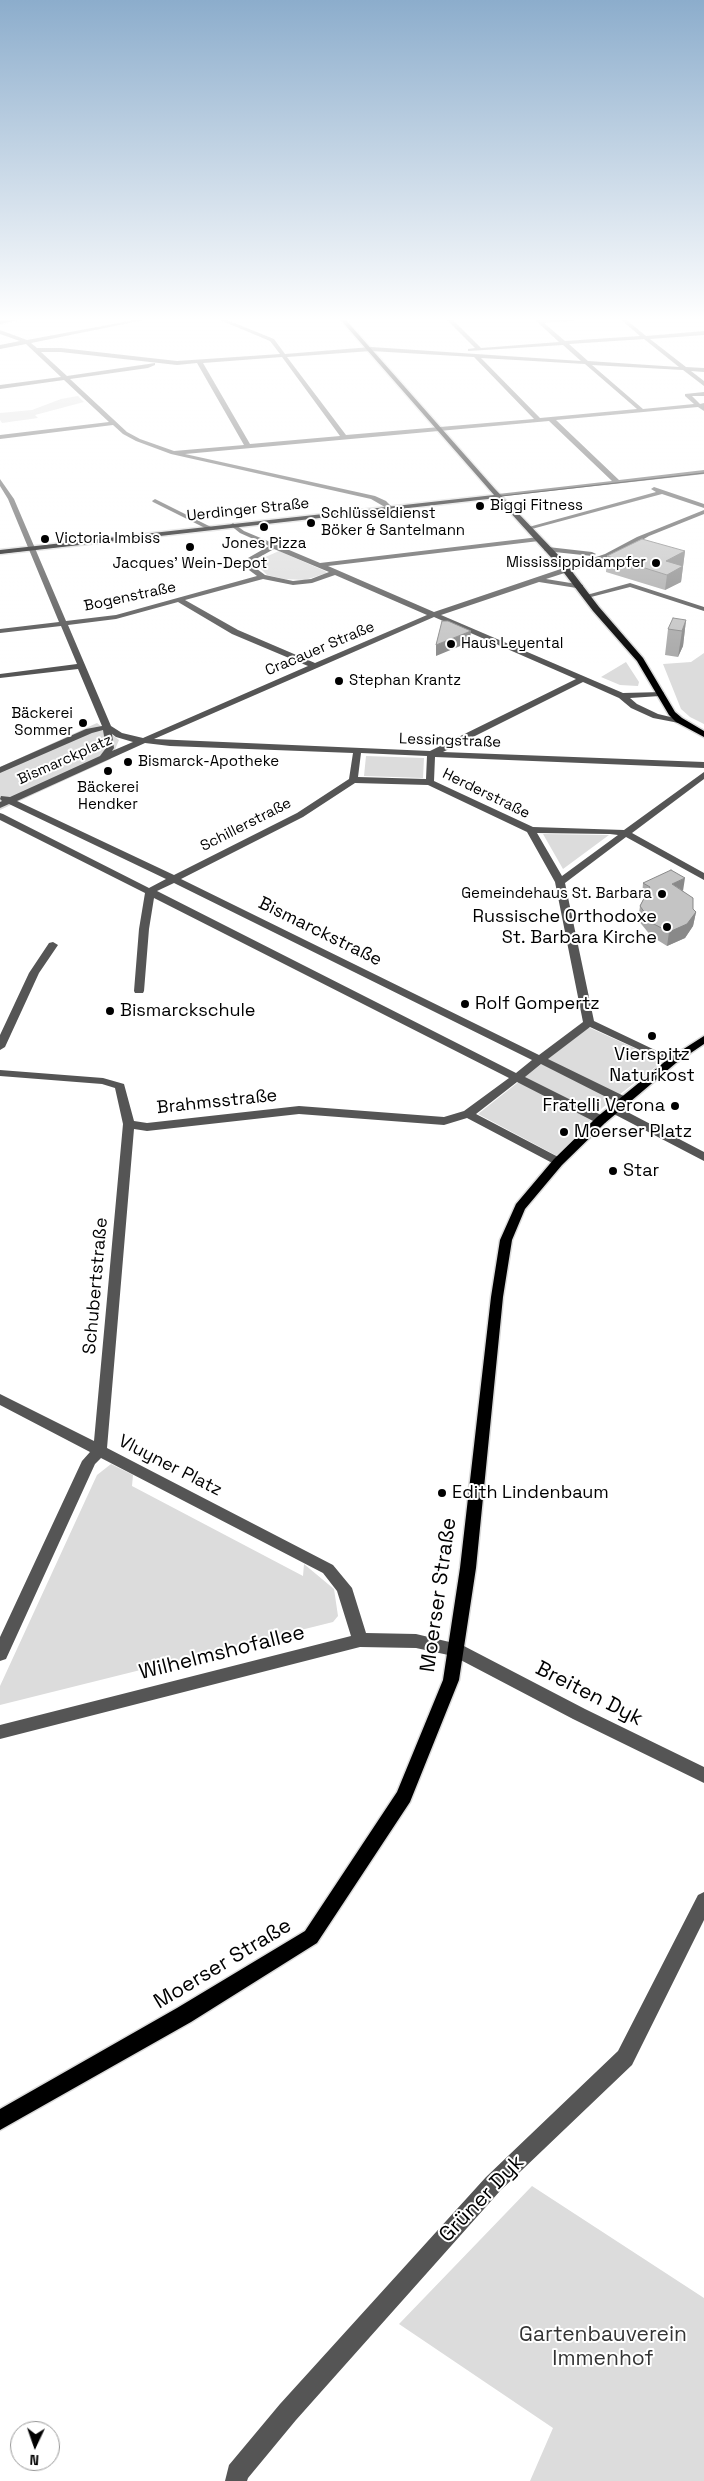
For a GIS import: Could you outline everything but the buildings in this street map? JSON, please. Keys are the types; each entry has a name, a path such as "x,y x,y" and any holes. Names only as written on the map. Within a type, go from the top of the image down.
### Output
{"main road":[{"path":"443,434 565,568 640,660 666,706 679,720 704,734"},
{"name":"Uerdinger Straße","path":"0,552 498,496"},
{"name":"Moerser Straße","path":"0,2120 184,2014 311,1937 404,1797 451,1680 468,1568 496,1307 506,1240 520,1207 558,1162 601,1120 672,1061 704,1039"}],"street":[{"path":"0,437 26,434"},
{"path":"130,434 138,440 173,453 373,497 384,502 390,508"},
{"path":"241,434 248,446"},
{"path":"342,434 345,438"},
{"path":"173,453 395,434"},
{"path":"566,434 616,482"},
{"path":"498,496 704,472"},
{"path":"631,480 704,506"},
{"path":"640,480 704,500"},
{"path":"0,481 8,494 32,548 107,727 110,748 102,758"},
{"path":"528,528 662,492"},
{"path":"0,495 8,494"},
{"path":"155,501 209,528"},
{"path":"565,568 592,554 646,536 704,512"},
{"path":"233,525 242,532 622,696 634,706 656,716 679,720"},
{"path":"565,568 627,548 646,536"},
{"path":"320,566 539,539"},
{"path":"274,546 252,558 253,570 263,577 293,583 312,581 336,572"},
{"path":"548,549 592,554"},
{"name":"Cracauer Straße","path":"511,587 534,581 565,568"},
{"name":"Cracauer Straße","path":"143,740 433,615 565,568"},
{"name":"Bogenstraße","path":"0,631 116,617 181,601 263,577"},
{"path":"534,581 555,582 580,587"},
{"path":"587,596 630,585 704,609"},
{"path":"181,601 235,632 314,666"},
{"path":"0,676 81,666"},
{"path":"357,752 352,780 430,782 431,754 583,679"},
{"path":"622,696 660,694"},
{"name":"Lessingstraße","path":"178,725 175,735 196,744"},
{"name":"Lessingstraße","path":"107,727 119,734 143,740 196,744 704,765"},
{"name":"Bismarckplatz","path":"0,770 89,731 107,727"},
{"name":"Bismarckplatz","path":"3,801 143,740"},
{"path":"560,882 704,775"},
{"name":"Schillerstraße","path":"150,891 172,878 300,815 352,780"},
{"name":"Herderstraße","path":"430,782 530,830"},
{"name":"Bismarckstraße","path":"3,801 172,878 540,1059 704,1156"},
{"path":"0,816 601,1120"},
{"path":"589,1022 560,882 530,830 610,830 625,833 704,877"},
{"path":"139,992 144,929 150,891"},
{"path":"0,1047 34,973 53,945"},
{"path":"558,1162 468,1114 589,1022"},
{"path":"589,1022 672,1061"},
{"path":"0,1073 103,1081 120,1086 129,1124"},
{"name":"Brahmsstraße","path":"129,1124 147,1127 299,1110 444,1120 468,1114"},
{"name":"Schubertstraße","path":"100,1451 129,1124"},
{"path":"0,1398 100,1451"},
{"name":"Vluyner Platz","path":"0,1654 89,1461 100,1451 328,1569 344,1588 351,1605 360,1640"},
{"name":"Wilhelmshofallee","path":"0,1732 360,1640 416,1641 456,1650"},
{"name":"Breiten Dyk","path":"456,1650 579,1714 704,1775"},
{"name":"Grüner Dyk","path":"236,2481 237,2473 288,2412 493,2184 624,2058 704,1901"}],"green space":[{"path":"279,551 327,573 305,580 284,579 267,575 259,567 261,559"},
{"path":"704,653 704,724 690,717 681,709 663,664 691,662"},
{"path":"626,662 639,682 638,686 620,685 601,677"},
{"path":"97,723 119,740 111,759 0,810 0,767"},
{"path":"366,756 424,758 423,778 364,776"},
{"path":"543,834 609,835 563,869"},
{"path":"588,1027 663,1061 602,1108 557,1156 478,1114"},
{"path":"111,1464 133,1475 132,1486 303,1576 304,1564 334,1589 338,1616 333,1622 0,1705 0,1686 97,1475"},
{"name":"Gartenbauverein Immenhof","path":"532,2186 704,2298 704,2481 530,2481 553,2428 399,2324"}],"tram line":[{"path":"0,553 704,473"}],"place":[{"name":"Biggi Fitness","path":"480,506"},
{"name":"Schlüsseldienst Böker & Santelmann","path":"311,523"},
{"name":"Jones Pizza","path":"264,527"},
{"name":"Victoria Imbiss","path":"45,539"},
{"name":"Jacques’ Wein-Depot","path":"190,547"},
{"name":"Mississippidampfer","path":"656,563"},
{"name":"Haus Leyental","path":"451,644"},
{"name":"Stephan Krantz","path":"339,681"},
{"name":"Bäckerei Sommer","path":"83,723"},
{"name":"Bismarck-Apotheke","path":"128,762"},
{"name":"Bäckerei Hendker","path":"108,771"},
{"name":"Gemeindehaus St. Barbara","path":"662,894"},
{"name":"Russische Orthodoxe St. Barbara Kirche","path":"667,927"},
{"name":"Rolf Gompertz","path":"465,1004"},
{"name":"Bismarckschule","path":"110,1011"},
{"name":"Vierspitz Naturkost","path":"652,1036"},
{"name":"Fratelli Verona","path":"675,1106"},
{"name":"Moerser Platz","path":"564,1132"},
{"name":"Star","path":"613,1171"},
{"name":"Edith Lindenbaum","path":"442,1493"}]}
